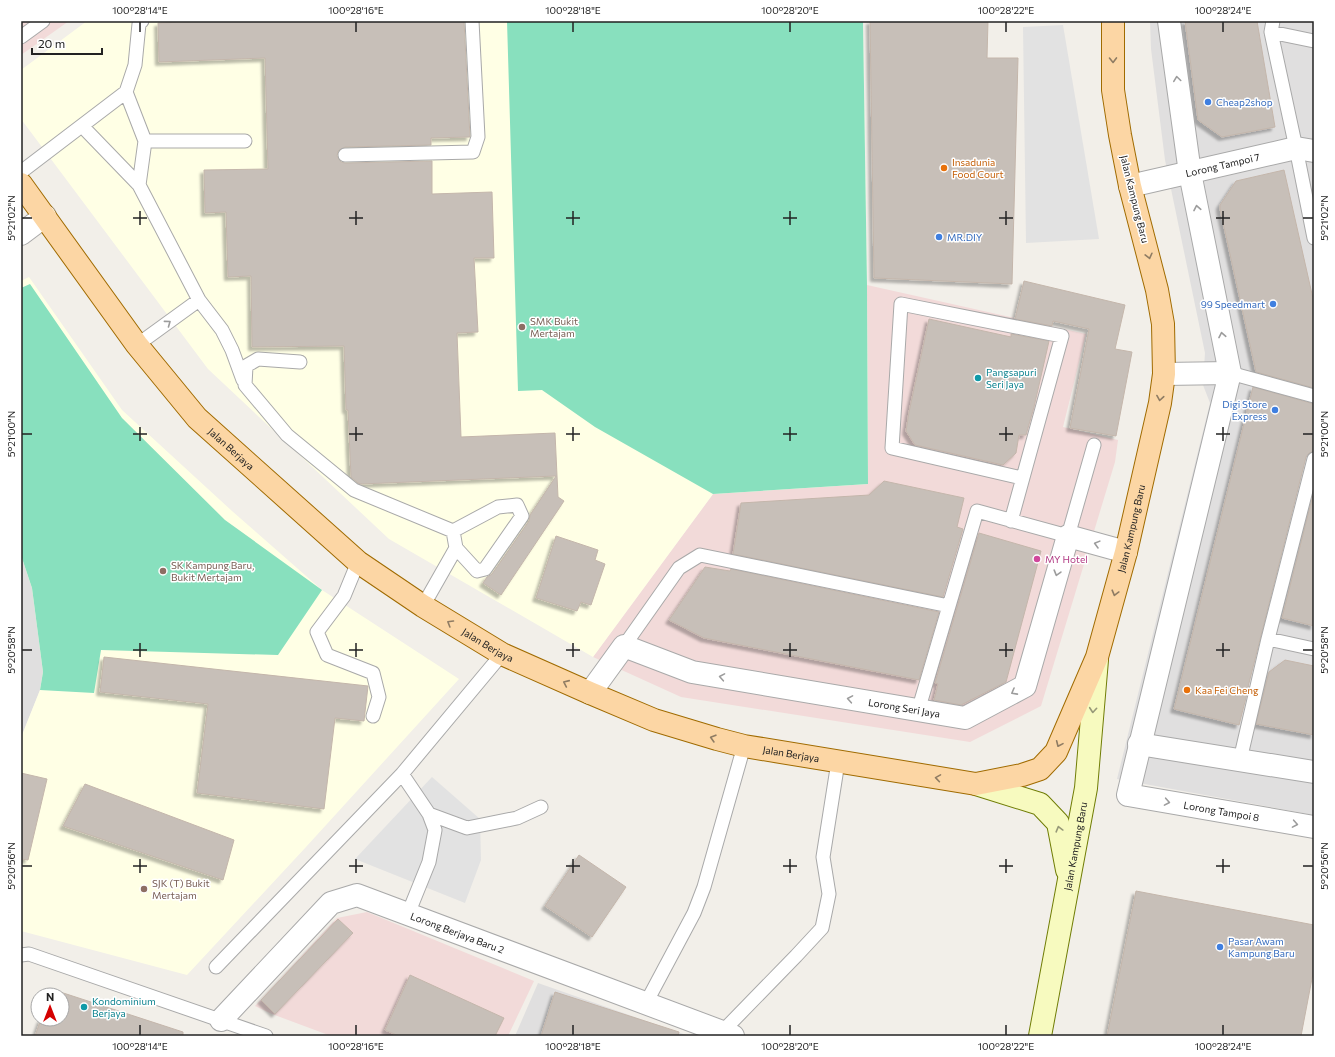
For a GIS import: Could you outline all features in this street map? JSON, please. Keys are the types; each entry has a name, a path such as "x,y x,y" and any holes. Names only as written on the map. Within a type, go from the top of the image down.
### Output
{"main road":[{"name":"Jalan Kampung Baru","path":"1040,1036 1086,788 1097,657 1126,552 1160,403 1164,374 1163,324 1157,290 1130,186 1113,90 1113,21"},
{"name":"Jalan Berjaya","path":"21,184 137,345 197,418 358,562 423,606 502,654 590,694 654,720 744,746 976,784 1040,804 1058,823 1069,881"},
{"path":"976,784 1022,775 1040,769 1056,752 1097,657"}],"street":[{"path":"1169,21 1190,173 1230,373 1140,744 1314,772"},
{"name":"Lorong Tampoi 7","path":"1130,186 1305,150"},
{"path":"21,234 44,216"},
{"path":"1164,374 1230,373"},
{"path":"1068,536 1126,552"},
{"name":"Lorong Seri Jaya","path":"624,646 692,672 965,718 1025,686 1068,536"},
{"path":"590,694 624,646"},
{"name":"Lorong Tampoi 8","path":"1140,744 1128,795 1314,828"},
{"name":"Lorong Berjaya Baru 2","path":"221,1020 331,904 357,895 728,1034"}],"lane":[{"path":"21,37 43,21"},
{"path":"21,172 126,92 135,65 139,24 142,21"},
{"path":"345,155 473,152 478,137 472,21"},
{"path":"1272,26 1314,41"},
{"path":"1272,26 1305,150 1314,238"},
{"path":"126,92 146,141 139,185"},
{"path":"82,126 139,185 199,300 222,330 232,350 245,385 287,435 354,490 453,530 498,507 517,505 522,516 485,569 477,571 456,548 453,530"},
{"path":"146,141 245,141"},
{"path":"137,345 199,300"},
{"path":"1011,521 1062,336 901,304 892,448 1022,478"},
{"path":"245,385 246,366 258,359 300,362"},
{"path":"1230,373 1314,396"},
{"path":"918,711 976,512 1068,536 1094,445"},
{"path":"1240,760 1268,639 1314,459"},
{"path":"423,606 456,548"},
{"path":"624,646 679,568 700,555 949,606"},
{"path":"358,562 344,596 317,632 327,655 373,673 379,697 373,716"},
{"path":"1268,639 1314,649"},
{"path":"216,967 402,774 502,654"},
{"path":"646,1003 694,913 704,887 744,746"},
{"path":"728,1034 822,928 829,894 823,857 838,762"},
{"path":"402,774 429,814 435,830 429,862 408,914"},
{"path":"429,814 467,828 517,818 541,807"},
{"path":"21,955 29,954 266,1036"}],"shaded area":[{"path":"21,21 69,21 21,55"},
{"name":"SMK Bukit Mertajam","path":"87,21 863,21 868,484 713,494 593,657 389,539 208,369 21,119 21,70"},
{"path":"1150,21 1314,21 1314,815 1117,779 1210,403 1203,385 1205,353 1165,160 1151,49"},
{"path":"1063,25 1099,239 1026,243 1023,27"},
{"name":"SK Kampung Baru, Bukit Mertajam","path":"29,277 122,410 232,511 322,590 459,679 187,975 21,931 21,735 40,690 43,672 32,588 21,555 21,281"},
{"path":"867,285 1086,334 1063,427 1118,440 1115,462 1041,706 970,742 681,697 593,657 713,494 868,484"},
{"path":"21,555 32,588 43,672 40,690 22,735 21,735"},
{"path":"432,777 480,819 481,860 465,903 355,859"},
{"path":"367,912 534,981 508,1036 331,1036 255,1006 337,918"},
{"path":"538,983 689,1036 515,1036"}],"green space":[{"path":"507,21 863,21 868,484 713,494 595,427 542,390 518,391"},
{"path":"30,284 122,418 225,520 322,590 278,655 101,650 94,693 40,690 43,672 32,588 21,555 21,288"}],"building":[{"path":"211,21 464,21 470,137 431,138 431,145 345,147 338,151 337,156 341,162 345,163 432,161 432,194 492,192 494,258 474,258 478,332 457,333 461,437 555,433 558,497 564,501 501,595 483,583 487,577 492,574 529,521 530,515 556,476 358,483 351,477 348,410 346,410 344,346 252,347 251,276 228,277 226,212 205,213 204,170 268,169 265,58 159,62 158,23"},
{"name":"Insadunia Food Court","path":"870,21 988,21 987,58 1018,58 1012,284 874,278"},
{"path":"1185,21 1257,21 1275,127 1222,137 1198,120"},
{"path":"1284,170 1314,303 1314,388 1256,372 1220,209 1220,205 1236,181"},
{"path":"1024,281 1125,305 1115,349 1132,352 1116,436 1070,428 1089,329 1053,321 1052,326 1015,319"},
{"name":"Pangsapuri Seri Jaya","path":"929,319 1011,337 1011,334 1049,341 1026,435 1019,435 1016,453 1003,465 915,445 906,431"},
{"path":"1253,387 1314,404 1314,451 1309,453 1306,457 1239,725 1174,709"},
{"path":"884,481 964,498 957,527 963,529 943,597 733,554 741,503 869,495"},
{"path":"1314,491 1314,626 1282,618"},
{"path":"979,533 1041,551 1006,682 961,705 934,700 938,684 935,683"},
{"path":"556,536 598,550 595,560 605,564 591,605 581,602 577,611 536,598"},
{"path":"705,567 730,571 731,569 939,612 919,680 704,638 669,620"},
{"path":"104,657 368,686 364,721 335,718 324,809 197,793 208,704 100,692"},
{"path":"1285,660 1314,666 1314,735 1256,724 1269,672"},
{"path":"21,773 47,779 28,860 21,859"},
{"path":"85,784 234,840 223,880 63,826"},
{"path":"579,855 626,887 592,937 545,906"},
{"name":"Pasar Awam Kampung Baru","path":"1136,891 1314,925 1314,968 1301,1036 1107,1036"},
{"path":"338,919 353,933 275,1014 261,1000"},
{"path":"410,975 504,1018 495,1036 399,1036 385,1030"},
{"path":"555,992 679,1032 678,1036 541,1036"},
{"name":"Kondominium Berjaya","path":"70,995 183,1032 183,1036 35,1036 38,1027 70,1027"}],"place":[{"name":"Cheap2shop","path":"1208,102"},
{"name":"Insadunia Food Court","path":"944,168"},
{"name":"MR.DIY","path":"939,237"},
{"name":"99 Speedmart","path":"1273,304"},
{"name":"SMK Bukit Mertajam","path":"522,327"},
{"name":"Pangsapuri Seri Jaya","path":"978,378"},
{"name":"Digi Store Express","path":"1275,410"},
{"name":"MY Hotel","path":"1037,559"},
{"name":"SK Kampung Baru, Bukit Mertajam","path":"163,571"},
{"name":"Kaa Fei Cheng","path":"1187,690"},
{"name":"SJK (T) Bukit Mertajam","path":"144,889"},
{"name":"Pasar Awam Kampung Baru","path":"1220,947"},
{"name":"Kondominium Berjaya","path":"84,1007"}]}
